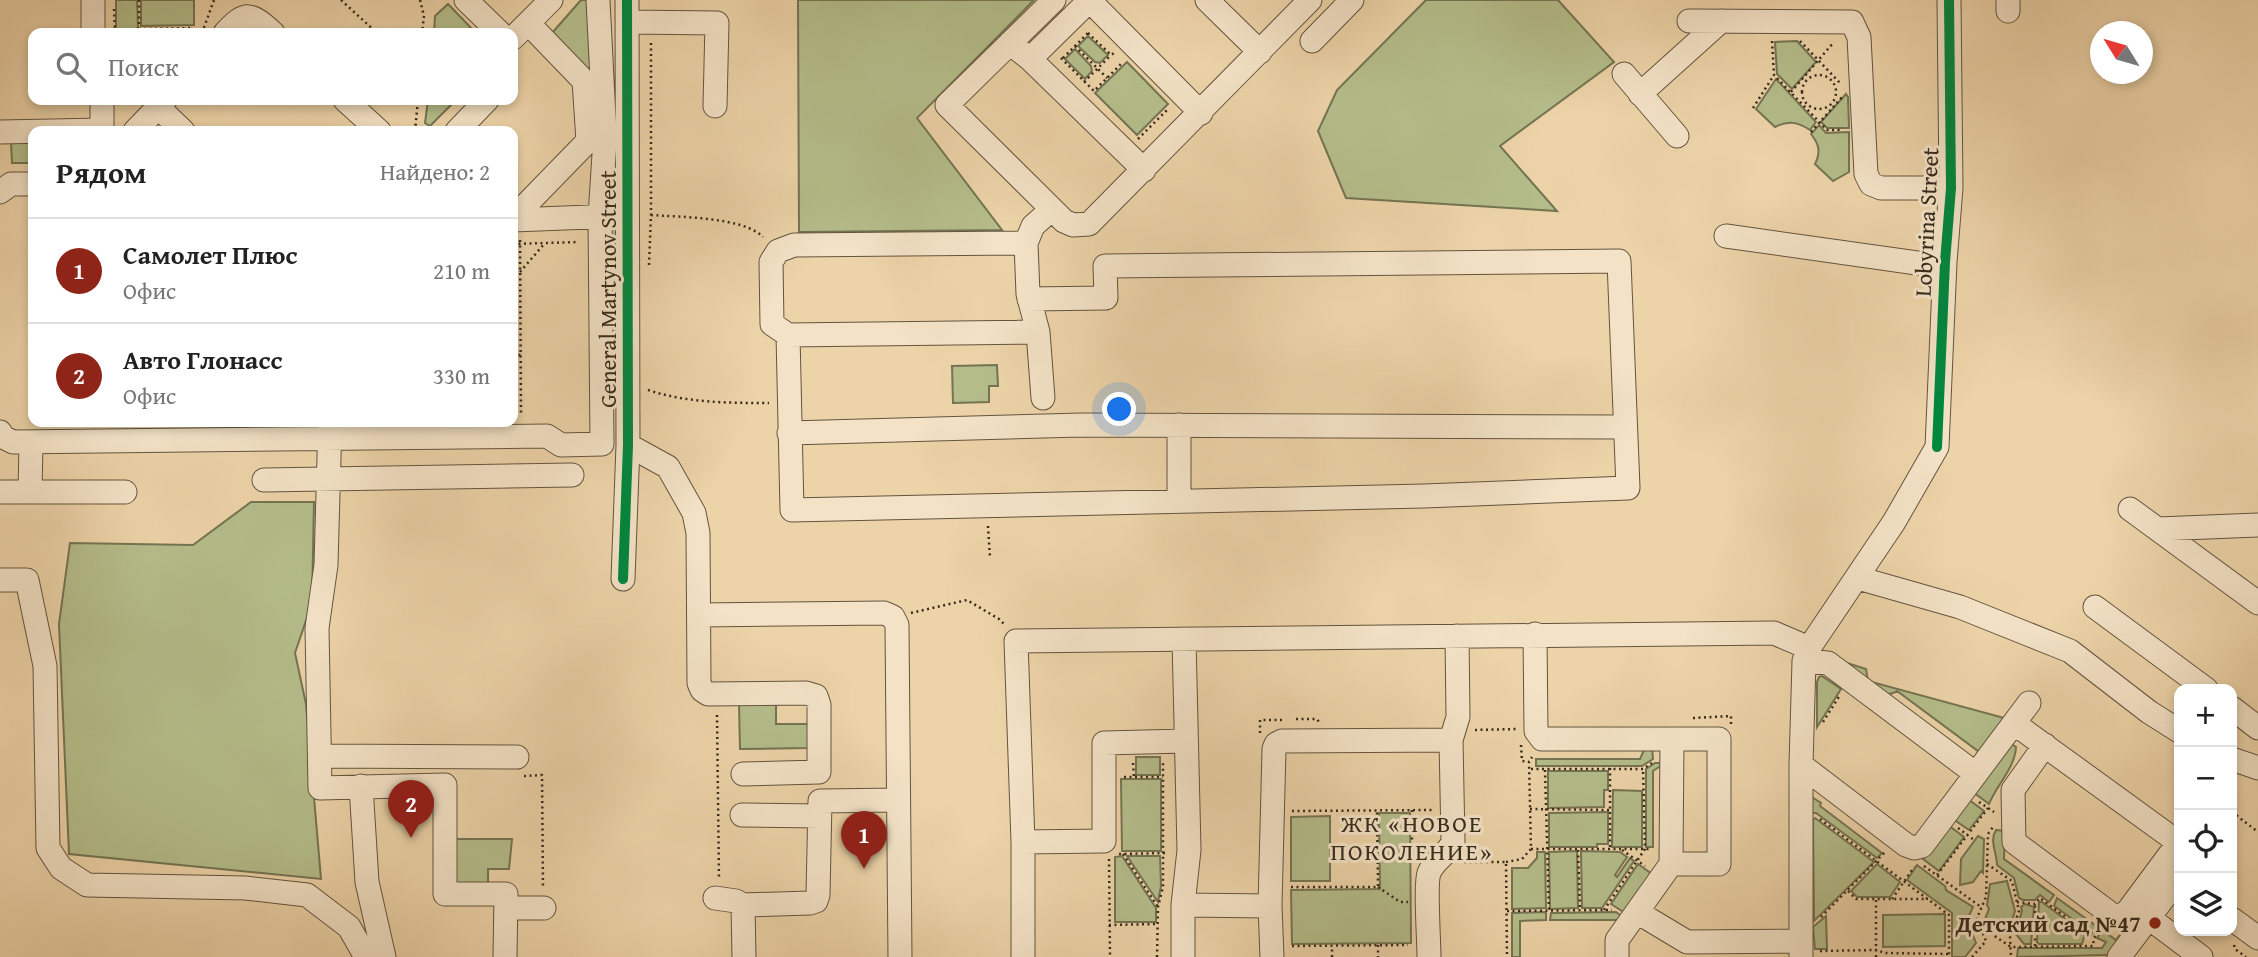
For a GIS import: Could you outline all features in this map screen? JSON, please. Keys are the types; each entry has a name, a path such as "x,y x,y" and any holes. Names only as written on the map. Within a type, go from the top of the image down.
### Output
{"street":[{"path":"93,0 93,28"},
{"path":"466,0 495,28"},
{"path":"0,432 3,437 13,442 330,430 547,436 561,445 602,444 600,217 604,138 584,81 520,31 551,0"},
{"path":"518,216 588,141 595,110 598,0"},
{"path":"1054,0 947,105 1064,221 1073,225 1089,224 1310,0"},
{"path":"1030,59 1089,0 1200,113"},
{"path":"1208,0 1260,52"},
{"path":"1312,41 1352,0"},
{"name":"Lobyrina Street","path":"1858,578 1937,447 1951,187 1950,0"},
{"path":"628,11 717,23 715,106"},
{"name":"General Martynov Street","path":"623,579 628,383 640,215 628,11"},
{"path":"230,28 239,18 248,16 258,19 268,28"},
{"path":"1689,20 1852,22 1859,37 1866,174 1871,184 1881,188 1951,187"},
{"path":"1640,94 1721,21"},
{"path":"1010,43 1076,89 1144,170"},
{"path":"1624,74 1677,136"},
{"path":"102,105 102,126"},
{"path":"140,126 160,105"},
{"path":"162,105 179,126"},
{"path":"350,105 374,126"},
{"path":"462,126 482,105"},
{"path":"0,132 28,132"},
{"path":"0,192 11,184 28,184"},
{"path":"1043,398 1038,332 1029,299 1026,243 1032,226 1052,209"},
{"path":"518,219 640,215"},
{"path":"1726,236 1924,264 1945,262"},
{"path":"1026,243 793,245 778,251 771,262 772,324 788,335 1038,332"},
{"path":"788,335 792,510 1424,496 1628,488 1619,261 1105,266 1106,298 1029,299"},
{"path":"789,433 1081,425 1625,427"},
{"path":"1179,425 1179,501"},
{"path":"330,430 327,565 317,628 320,788 445,785 446,894 506,894 505,957"},
{"path":"30,492 32,442"},
{"path":"628,445 667,467 694,513 698,533 699,683 708,694 816,695 819,705 819,772 743,774"},
{"path":"264,481 572,475"},
{"path":"1,492 125,492"},
{"path":"2130,509 2258,603"},
{"path":"2158,529 2258,525"},
{"path":"1634,916 1687,942 1805,950 1801,765 1806,655 1858,578 1961,607 2070,651 2149,712 2174,728"},
{"path":"0,580 27,580 45,666 48,848 61,868 87,885 245,888 307,895 349,927 366,957"},
{"path":"2095,607 2199,684"},
{"path":"700,615 884,613 893,617 897,625 900,957"},
{"path":"1023,957 1023,842 1016,641 1774,632 1806,655 1828,663 1976,774"},
{"path":"1535,634 1536,731 1532,739 1672,750 1719,739 1719,864 1668,864"},
{"path":"1429,951 1428,875 1435,862 1449,851 1452,842 1452,735 1458,718 1457,636"},
{"path":"1183,957 1182,905 1189,850 1174,741 1184,639"},
{"path":"1801,765 1898,839 1914,848 1922,846 2029,703"},
{"path":"2237,712 2258,728"},
{"path":"2015,723 2045,745 2174,859"},
{"path":"1272,952 1271,811 1276,744 1282,741 1452,735"},
{"path":"1023,842 1104,841 1104,743 1174,741"},
{"path":"2045,745 2013,790 2014,842 2112,914 2119,916 2127,912 2174,863"},
{"path":"1617,957 1617,940 1668,864 1672,750"},
{"path":"320,756 516,766"},
{"path":"361,786 367,882 384,957"},
{"path":"717,898 743,905 816,901 820,801 898,800"},
{"path":"742,815 819,816"},
{"path":"2119,957 2149,918 2174,865"},
{"path":"1182,905 1270,896"},
{"path":"743,905 744,957"},
{"path":"506,908 544,908"},
{"path":"2149,918 2201,957"},
{"path":"2237,923 2258,938"}],"path":[{"path":"114,0 115,28"},
{"path":"139,0 139,28"},
{"path":"204,28 214,0"},
{"path":"341,0 372,28"},
{"path":"420,0 424,16 423,28"},
{"path":"1776,21 1847,91 1811,132"},
{"path":"1753,108 1774,75 1776,21"},
{"path":"1791,92 1852,22"},
{"path":"1062,59 1088,33 1111,55"},
{"path":"1074,46 1107,78"},
{"path":"1076,89 1111,55 1119,51"},
{"path":"1059,55 1076,89"},
{"path":"1076,89 1094,91 1128,56"},
{"path":"1774,75 1806,105 1827,130 1863,129"},
{"path":"1805,78 1818,75 1832,78"},
{"path":"1805,78 1802,91 1806,105"},
{"path":"1832,78 1836,89 1833,104"},
{"path":"1126,151 1182,94"},
{"path":"1806,105 1820,108 1833,104"},
{"path":"415,126 418,105"},
{"path":"640,215 716,220 757,231 778,251"},
{"path":"518,234 521,436"},
{"path":"520,244 601,242"},
{"path":"520,272 545,243"},
{"path":"628,383 666,396 720,404 789,403"},
{"path":"987,506 990,558"},
{"path":"893,617 967,600 999,619 1016,641"},
{"path":"717,694 717,898"},
{"path":"1294,720 1317,719 1322,725"},
{"path":"1260,734 1260,720 1283,720"},
{"path":"1452,735 1521,728"},
{"path":"1529,762 1522,761 1532,739"},
{"path":"1435,862 1506,862 1522,859 1531,849 1529,762 1532,739"},
{"path":"1157,957 1158,907 1163,887 1163,777 1174,741"},
{"path":"1529,769 1643,769 1672,750"},
{"path":"516,766 542,775 544,908"},
{"path":"1545,768 1549,910"},
{"path":"1610,768 1610,850"},
{"path":"1604,910 1645,849 1643,769"},
{"path":"1104,777 1163,777"},
{"path":"1937,875 1988,808"},
{"path":"1530,809 1610,810"},
{"path":"1377,810 1378,887"},
{"path":"1271,811 1453,810"},
{"path":"1801,815 1817,816 1950,915 1949,956 1885,953 1876,950 1805,950"},
{"path":"2237,816 2258,832"},
{"path":"1820,918 1898,839"},
{"path":"1531,849 1645,849 1668,864"},
{"path":"1110,957 1109,854 1189,850"},
{"path":"1578,850 1580,910"},
{"path":"1622,850 1637,861 1668,864"},
{"path":"1123,854 1158,907"},
{"path":"1506,862 1507,957"},
{"path":"1892,899 1918,862 1981,907"},
{"path":"1987,863 2012,881 2019,911 2010,936 2011,957"},
{"path":"1270,896 1378,887 1400,902 1428,902"},
{"path":"1848,891 1856,899 1928,899"},
{"path":"2035,946 2035,904 2040,898 2094,938"},
{"path":"1877,899 1877,957"},
{"path":"2017,902 2035,904"},
{"path":"1507,911 1616,909 1634,916"},
{"path":"1981,927 2011,947 2093,946 2094,938 2112,914"},
{"path":"1109,925 1158,924"},
{"path":"1272,952 1378,945 1429,951"},
{"path":"1378,945 1378,957"},
{"path":"1332,946 1332,957"}],"green space":[{"path":"116,0 137,0 138,27 116,28"},
{"path":"141,0 194,0 194,25 141,26"},
{"path":"581,0 591,0 593,78 552,33"},
{"path":"798,0 1034,0 917,118 1002,230 799,232"},
{"path":"1426,0 1558,0 1614,62 1500,146 1557,211 1346,198 1318,131 1337,90"},
{"path":"448,4 471,28 434,28 435,16"},
{"path":"1088,36 1108,55 1100,63 1095,62 1078,46"},
{"path":"1797,41 1816,62 1792,89 1777,74 1775,42"},
{"path":"1075,49 1091,66 1092,71 1085,79 1065,59"},
{"path":"1127,62 1168,104 1137,135 1095,93"},
{"path":"1776,79 1816,122 1810,130 1793,123 1775,127 1756,109"},
{"path":"1846,94 1849,128 1827,128 1821,122"},
{"path":"427,105 451,105 430,126 425,123"},
{"path":"1819,125 1826,133 1849,132 1849,172 1833,181 1815,164 1818,148 1811,134"},
{"path":"28,142 28,163 12,163 11,143"},
{"path":"608,223 618,228 619,336 609,388"},
{"path":"997,365 998,386 989,386 989,402 953,403 952,366"},
{"path":"251,502 314,502 312,603 295,653 306,704 321,879 69,854 59,624 70,543 193,545"},
{"path":"1847,663 1866,669 1868,681 2008,719 1982,754 1897,691 1884,694 1870,688 1845,668"},
{"path":"1822,676 1841,689 1817,727 1817,682"},
{"path":"776,703 776,724 808,724 808,748 740,749 739,704"},
{"path":"2010,743 2016,747 2015,755 1989,804 1973,792"},
{"path":"1652,746 1653,759 1642,766 1536,766 1536,759 1640,759 1644,750"},
{"path":"1136,757 1160,757 1160,775 1136,775"},
{"path":"1655,763 1665,763 1653,771 1653,847 1646,847 1646,769"},
{"path":"1548,771 1608,771 1604,807 1548,808"},
{"path":"1121,779 1161,779 1161,851 1122,851"},
{"path":"1613,790 1642,791 1642,847 1612,847"},
{"path":"1807,794 1882,853 1877,858 1816,813 1809,813"},
{"path":"1968,799 1984,811 1969,830 1953,819"},
{"path":"1608,812 1608,844 1597,844 1597,847 1549,847 1549,813"},
{"path":"1379,813 1410,813 1411,943 1292,944 1291,890 1380,889"},
{"path":"1330,816 1330,881 1291,881 1291,817"},
{"path":"1815,818 1874,862 1814,921 1813,820"},
{"path":"1948,825 1964,837 1939,871 1923,859"},
{"path":"1996,830 2005,831 2004,859 2054,895 2049,902 2040,895 2035,900 2019,898 2014,878 1997,865 1993,843"},
{"path":"1978,836 1984,839 1983,873 1981,871 1973,882 1960,885 1961,859"},
{"path":"455,839 512,839 509,869 488,869 488,884 456,884"},
{"path":"1577,851 1578,908 1550,909 1549,852"},
{"path":"1581,851 1620,852 1627,857 1615,875 1617,877 1630,858 1634,861 1602,908 1582,908"},
{"path":"1537,852 1545,852 1546,908 1512,909 1512,868 1528,868 1537,858"},
{"path":"1122,856 1156,908 1156,922 1115,922 1115,857"},
{"path":"1127,856 1160,856 1161,886 1158,902"},
{"path":"1638,864 1652,874 1625,913 1611,904"},
{"path":"1877,864 1900,882 1890,897 1857,897 1851,891"},
{"path":"1917,865 1945,886 1946,890 1973,907 1967,920 1976,943 1965,957 1952,957 1952,913 1907,880"},
{"path":"2161,879 2164,879 2107,955 2017,957 2018,948 2102,948 2106,942 2097,938 2102,930 2116,940"},
{"path":"2007,881 2015,911 2009,930 1999,930 1985,919 1989,909 1987,905 1990,884"},
{"path":"2057,898 2099,928 2094,934 2054,906"},
{"path":"2039,902 2085,934 2082,944 2039,944"},
{"path":"2025,904 2034,907 2031,944 2024,944 2015,933 2021,907"},
{"path":"1546,912 1546,920 1520,921 1520,957 1512,957 1512,913"},
{"path":"1616,912 1623,917 1617,920 1550,920 1551,913"},
{"path":"1945,914 1945,946 1883,947 1883,915"},
{"path":"1826,916 1827,949 1815,949 1813,927"}],"cycle path":[{"path":"623,579 628,445 627,0"},
{"path":"1937,447 1951,188 1949,0"}],"place":[{"name":"Авто Глонасс","path":"411,838"},
{"name":"Самолет Плюс","path":"864,869"},
{"name":"Детский сад №47","path":"2155,923"}],"district":[{"name":"ЖК «НОВОЕ ПОКОЛЕНИЕ»","path":"1412,837"}]}
